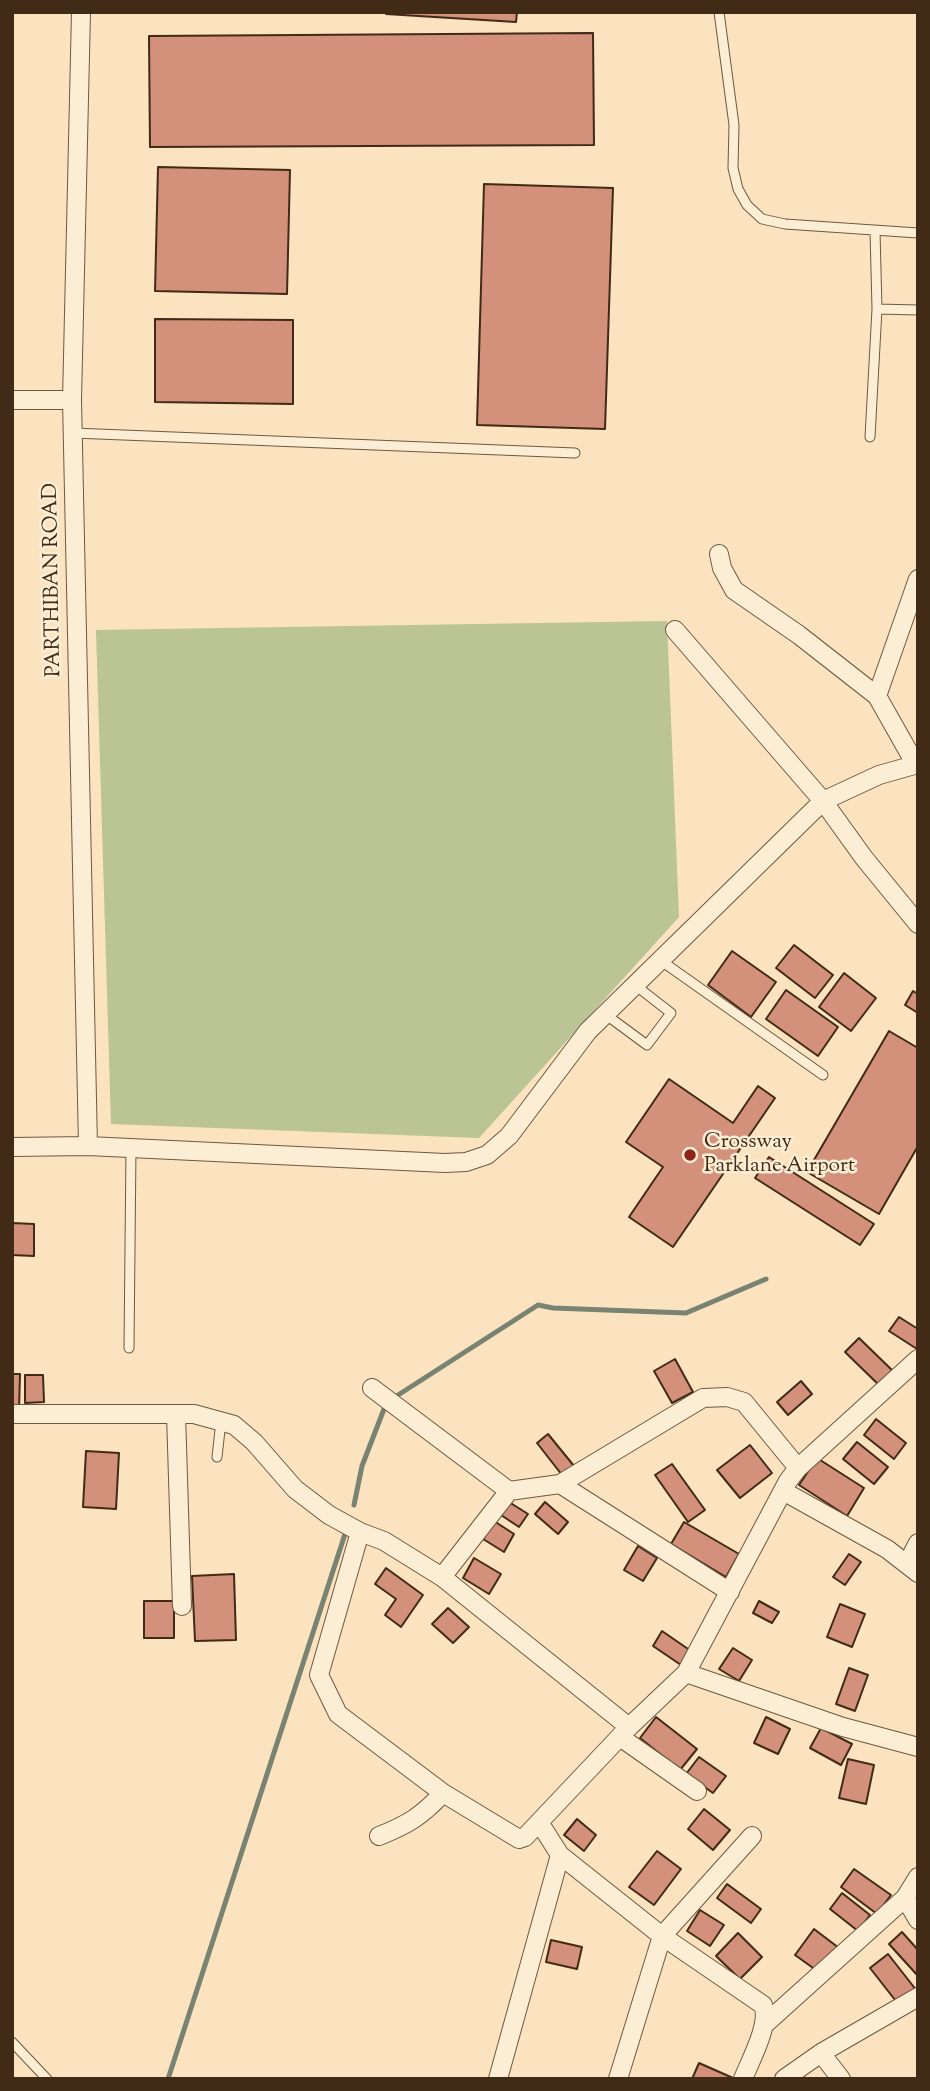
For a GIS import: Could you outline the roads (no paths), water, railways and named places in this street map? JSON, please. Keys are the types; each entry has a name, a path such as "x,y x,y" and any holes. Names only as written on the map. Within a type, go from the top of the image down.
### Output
{"street":[{"name":"PARTHIBAN ROAD","path":"81,12 72,400 88,1146"},
{"path":"12,400 72,400"},
{"path":"12,1146 88,1146 466,1162 487,1155 509,1136 605,1014 823,801 879,775 917,764 877,696 799,635 734,590 722,568 719,554"},
{"path":"877,696 918,579"},
{"path":"675,630 823,801 864,858 918,924"},
{"path":"360,1532 320,1675 338,1714 443,1793 519,1839 525,1837 624,1732 686,1673 782,1491 798,1468 911,1377 918,1359"},
{"path":"372,1388 509,1491"},
{"path":"442,1577 509,1491 560,1484 703,1398 727,1397 744,1402 798,1468"},
{"path":"12,1414 194,1414 234,1425 254,1442 295,1489 329,1514 360,1532 384,1541 442,1577 697,1791"},
{"path":"176,1414 182,1606"},
{"path":"560,1484 730,1592"},
{"path":"782,1491 887,1549 912,1568 918,1543"},
{"path":"686,1673 843,1727 918,1747"},
{"path":"379,1836 405,1825 426,1811 443,1793"},
{"path":"539,1822 560,1855 662,1937 763,2006 766,2010 765,2024 743,2079"},
{"path":"618,2079 662,1937 752,1836"},
{"path":"498,2079 560,1855"},
{"path":"765,2024 905,1898 918,1877"},
{"path":"905,1898 918,1920"},
{"path":"784,2079 821,2053 918,1997"},
{"path":"821,2053 841,2079"}],"lane":[{"path":"719,12 734,125 733,168 738,189 747,205 762,219 785,224 918,233"},
{"path":"870,437 877,309 875,231"},
{"path":"877,309 918,310"},
{"path":"73,433 575,453"},
{"path":"660,960 822,1075"},
{"path":"605,1014 647,1045 671,1013 635,985"},
{"path":"129,1348 131,1148"},
{"path":"217,1457 221,1420"},
{"path":"12,2042 47,2079"}],"waterway":[{"path":"395,1397 538,1305 553,1308 686,1313 766,1279"},
{"path":"354,1505 362,1466 384,1409"},
{"path":"168,2079 345,1534"}],"place":[{"name":"Crossway Parklane Airport","path":"690,1155"}]}
